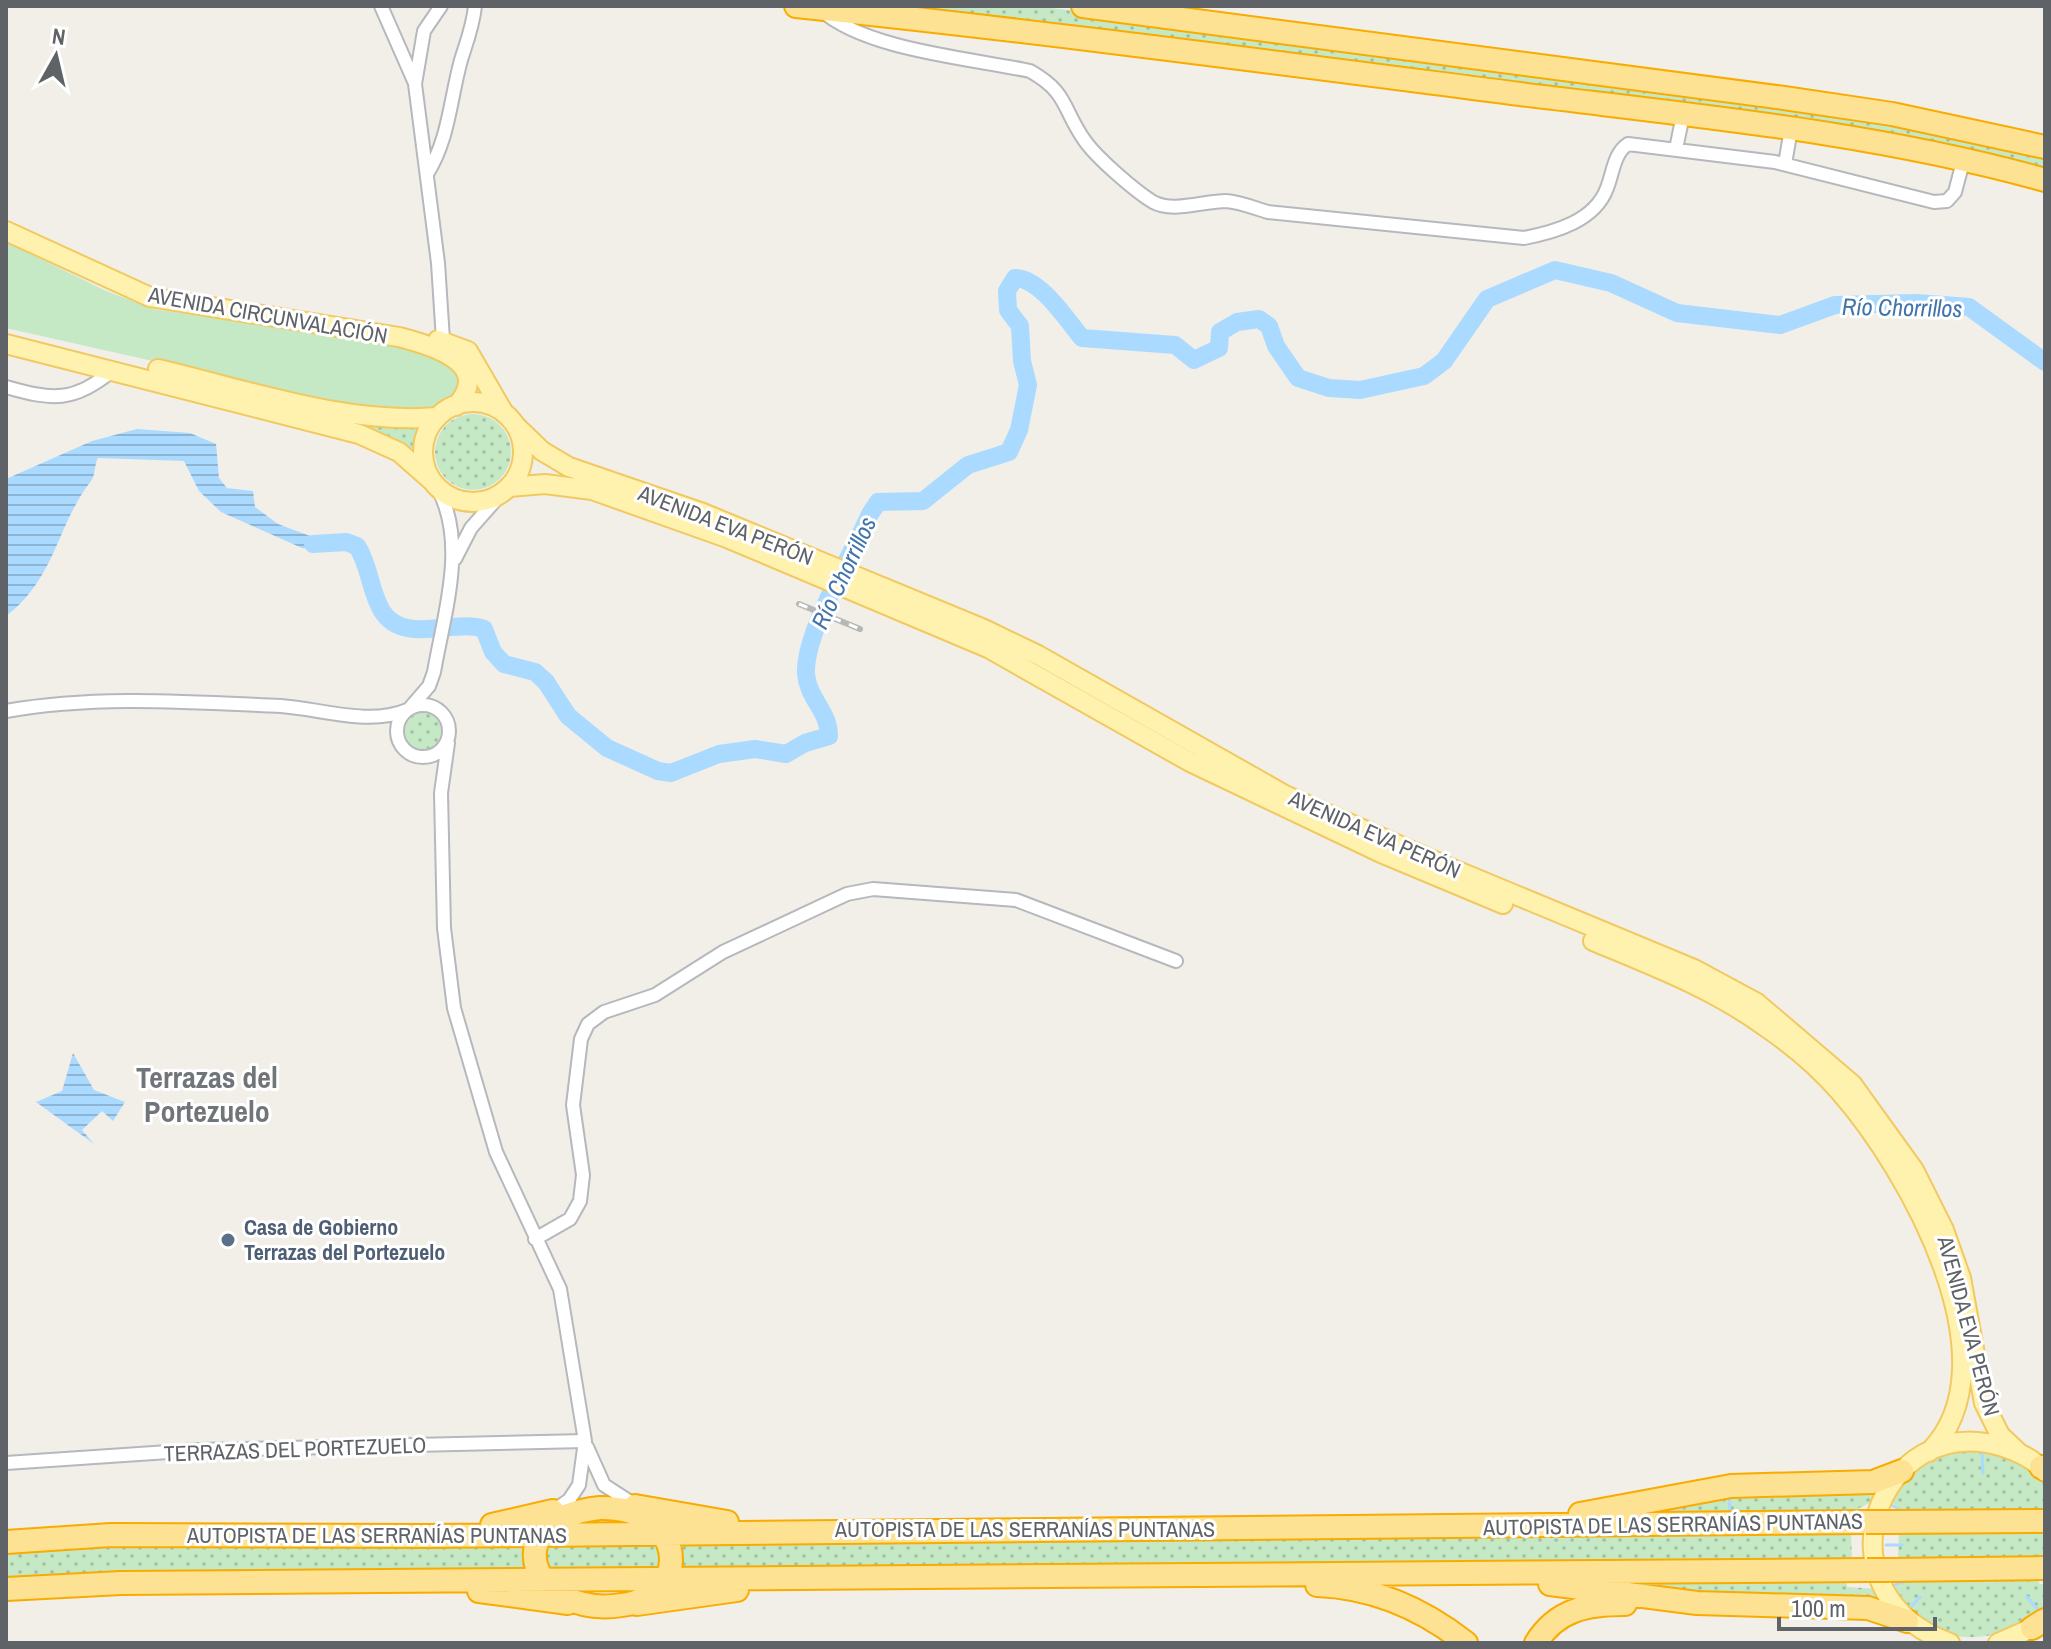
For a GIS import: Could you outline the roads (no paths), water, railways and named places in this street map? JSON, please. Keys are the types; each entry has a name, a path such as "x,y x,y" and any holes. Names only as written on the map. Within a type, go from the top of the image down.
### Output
{"highway":[{"path":"1083,6 1800,100 1945,124 2045,147"},
{"path":"807,7 1057,35 1791,129 1895,144 1964,158 2045,180"},
{"path":"1342,1528 1567,1515 1731,1486 1864,1482 1902,1471"},
{"path":"620,1606 642,1599 664,1579 672,1556 664,1533 634,1508"},
{"path":"585,1605 562,1598 542,1579 535,1554 551,1521 593,1509 634,1508 792,1531"},
{"name":"AUTOPISTA DE LAS SERRANÍAS PUNTANAS","path":"6,1542 111,1535 429,1536 551,1521 664,1533 2045,1521"},
{"name":"AUTOPISTA DE LAS SERRANÍAS PUNTANAS","path":"6,1589 85,1584 542,1579 2045,1568"},
{"path":"1357,1572 1545,1583 1697,1603"},
{"path":"1024,1576 1112,1585 1342,1587 1411,1608 1466,1643"},
{"path":"419,1581 585,1605 620,1606 808,1578"},
{"path":"1536,1643 1559,1618 1584,1606 1697,1603 1853,1607 1907,1621"}],"main road":[{"name":"AVENIDA CIRCUNVALACIÓN","path":"6,231 150,297 399,337 443,340"},
{"path":"6,332 345,413 385,418 438,417 456,406 486,404 510,419"},
{"name":"AVENIDA CIRCUNVALACIÓN","path":"399,337 439,348 463,366 467,388 456,406"},
{"path":"6,344 359,434 399,452 434,484 468,502 505,490 520,471 523,452 510,419 468,351 443,340"},
{"path":"434,484 423,459 424,444 438,417"},
{"name":"AVENIDA EVA PERÓN","path":"510,419 542,451 569,467 703,513 879,595 1024,665 1190,762 1292,812 1704,989 1768,1028 1843,1095 1906,1185 1940,1262 1954,1309 1964,1370 1959,1403 1952,1422 1929,1452"},
{"name":"AVENIDA EVA PERÓN","path":"505,490 545,484 592,490 803,562"},
{"name":"AVENIDA EVA PERÓN","path":"879,595 1038,655 1285,795 1694,969 1757,1003 1781,1021 1852,1084 1914,1170 1944,1230 1961,1278 1984,1403 2000,1435 2019,1453"},
{"path":"1950,1643 1928,1635 1907,1621 1885,1595 1872,1547 1877,1511 1890,1485 1902,1471 1929,1452 1959,1443 1990,1443 2019,1453 2044,1469"},
{"path":"1998,1643 2041,1621"}],"street":[{"path":"381,6 415,84 443,340"},
{"path":"415,84 424,31 441,6"},
{"path":"427,174 442,149 461,59 473,32 475,6"},
{"path":"807,7 870,39 1030,71 1064,97 1085,141 1099,156 1155,203 1171,207 1231,201 1268,212 1524,238 1549,233 1576,221 1596,207 1606,192 1620,149 1628,144 1785,164 1934,202 1947,201 1955,192 1964,158"},
{"path":"1676,149 1683,115"},
{"path":"1785,164 1791,129"},
{"path":"6,387 52,399 69,396 113,370"},
{"path":"398,740 398,722 429,686 434,672 451,574 452,529 434,484"},
{"path":"451,574 464,539 505,490"},
{"path":"434,672 442,712 450,727 441,793 445,953 454,1008 496,1152 550,1266 563,1301 585,1443 604,1485 634,1508"},
{"path":"6,711 41,705 146,701 312,708 374,718 428,705 442,712"},
{"path":"374,718 398,740 402,748 418,757 433,773 441,793"},
{"path":"418,757 436,755 448,743"},
{"path":"535,1239 570,1219 580,1201 583,1175 573,1105 581,1039 588,1024 604,1012 655,995 735,946 847,894 873,889 1016,900 1176,961"},
{"path":"551,1521 577,1491 585,1443"},
{"name":"TERRAZAS DEL PORTEZUELO","path":"6,1463 198,1450 585,1443"}],"water":[{"path":"137,429 190,433 216,444 219,478 227,488 253,491 255,507 278,524 334,545 320,550 302,548 221,512 199,491 184,461 98,458 93,478 79,498 46,568 23,601 6,616 6,479 92,441"},
{"path":"73,1053 94,1090 125,1102 113,1121 102,1111 82,1130 94,1144 36,1102 62,1091"}],"waterway":[{"name":"Río Chorrillos","path":"313,544 346,542 357,546 378,604 392,621 416,629 459,626 484,629 493,652 504,664 535,672 546,682 568,716 607,748 658,771 671,773 719,754 755,749 786,754 805,743 829,736 826,719 810,691 806,674 807,657 830,594 870,514 878,502 923,501 968,465 1009,452 1019,430 1028,385 1022,361 1020,326 1008,310 1007,291 1015,278 1025,280 1043,292 1082,338 1175,345 1194,360 1219,348 1220,332 1237,322 1259,319 1269,326 1276,346 1298,378 1329,388 1360,390 1424,376 1444,361 1487,299 1555,270 1611,283 1677,313 1780,325 1835,305 1917,303 1969,307 2045,362"},
{"path":"1982,1453 1983,1473"},
{"path":"1729,1493 1730,1514"},
{"path":"1891,1505 1905,1512"},
{"path":"1886,1545 1902,1545"},
{"path":"1892,1586 1903,1582"},
{"path":"1910,1608 1920,1597"},
{"path":"2027,1597 2039,1611"}],"railway":[{"path":"799,604 860,629"}],"place":[{"name":"Casa de Gobierno Terrazas del Portezuelo","path":"228,1240"}],"district":[{"name":"Terrazas del Portezuelo","path":"207,1095"}]}
